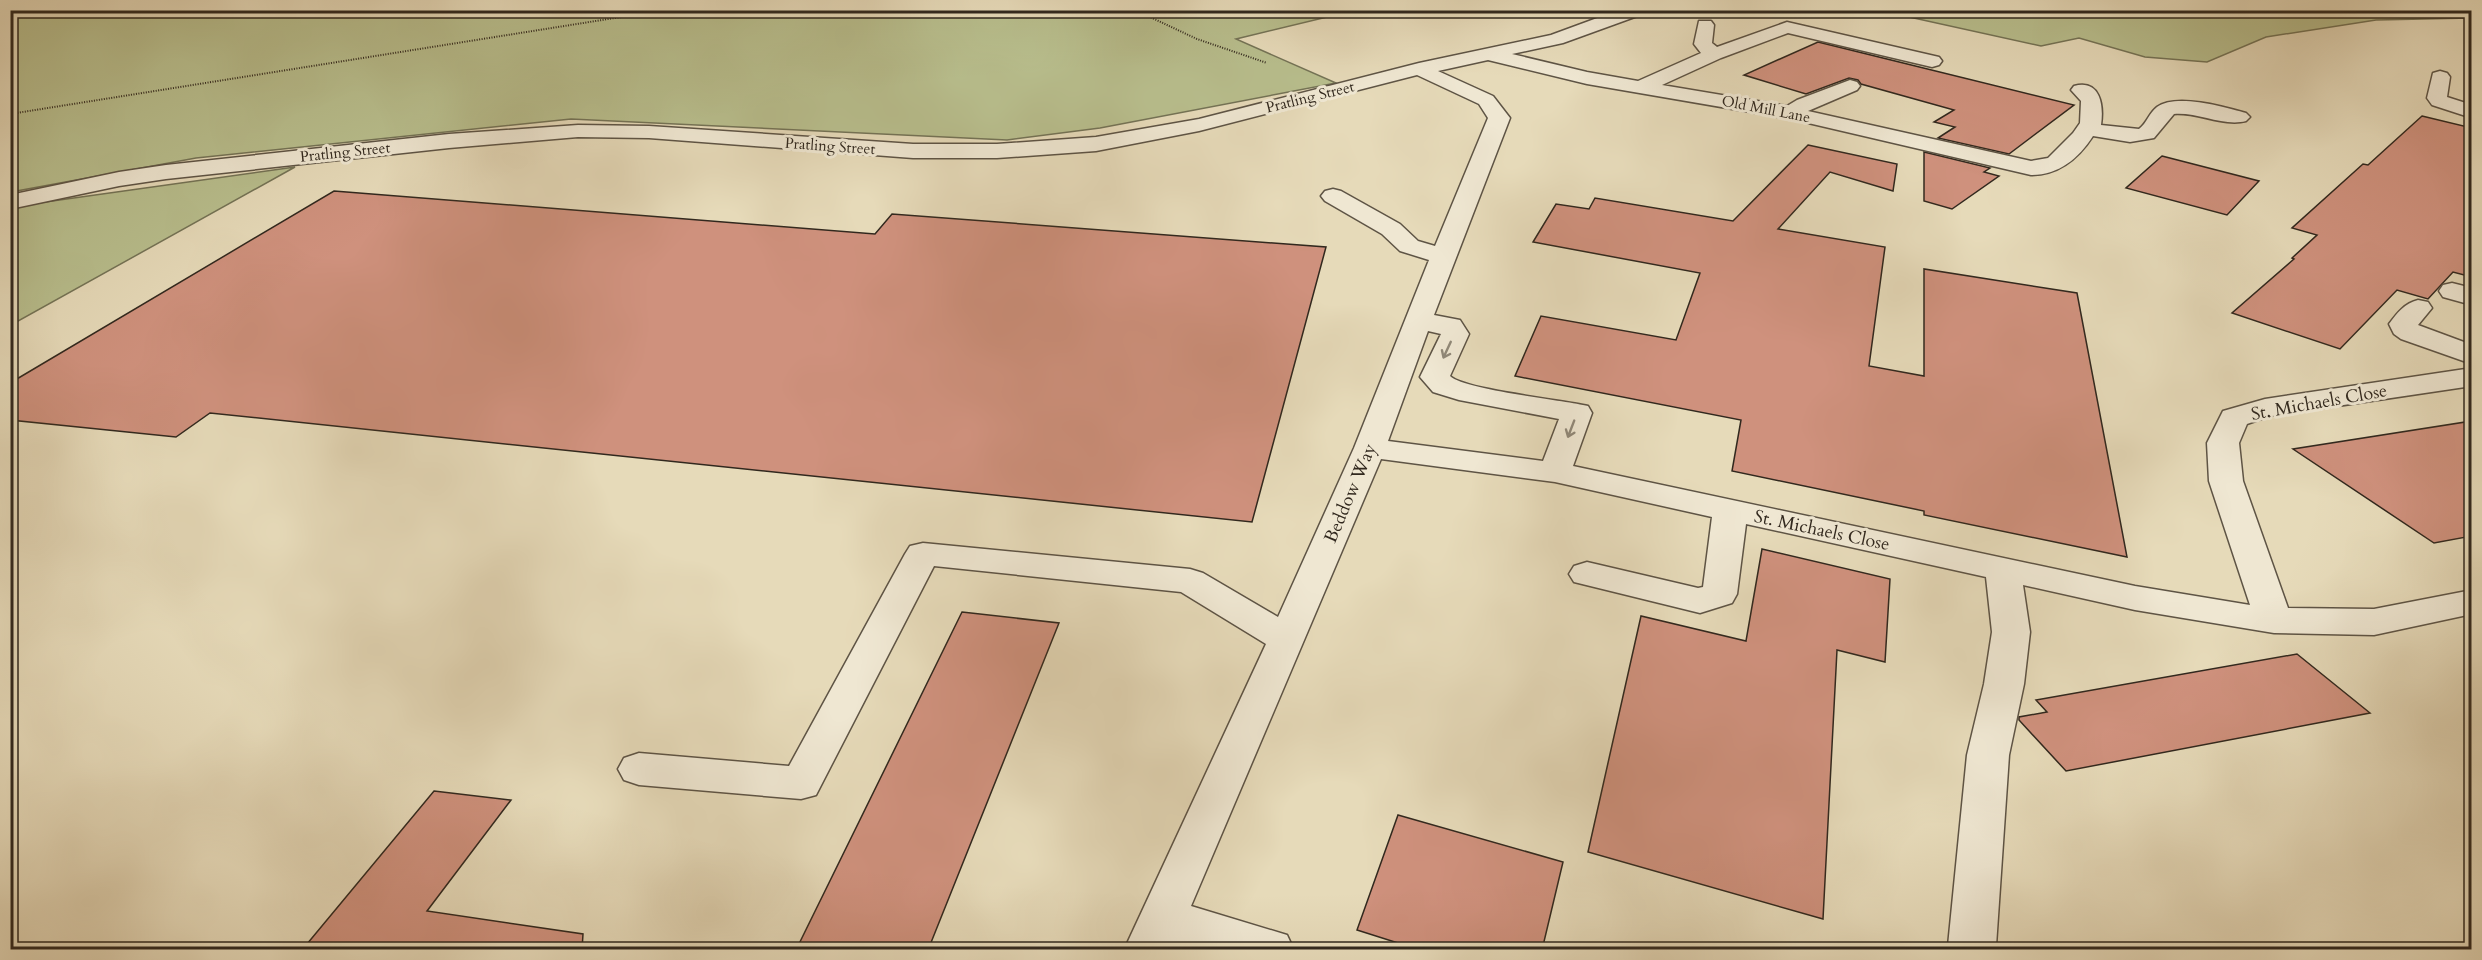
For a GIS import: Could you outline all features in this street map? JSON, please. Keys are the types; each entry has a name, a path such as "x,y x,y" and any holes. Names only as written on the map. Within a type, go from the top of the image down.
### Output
{"street":[{"name":"Pratling Street","path":"10,202 119,179 188,169 551,133 649,132 914,152 1049,148 1169,132 1419,69 1556,39 1637,10"},
{"path":"1705,25 1703,44 1714,54"},
{"path":"1641,87 1714,54 1787,27 1932,61"},
{"name":"Old Mill Lane","path":"1487,54 1549,71 1791,113 1886,133 1998,162 2044,168 2056,163 2087,129"},
{"name":"Beddow Way","path":"1155,934 1370,448 1499,118 1486,100 1419,69"},
{"path":"2440,77 2437,98 2439,101 2472,112"},
{"path":"1791,113 1804,104 1850,86"},
{"path":"2081,90 2091,99 2092,113 2087,129 2140,135 2149,133 2161,115 2171,109 2239,117"},
{"path":"1333,196 1391,229 1409,246 1444,256"},
{"path":"2418,308 2403,324 2404,328 2470,358"},
{"path":"1419,321 1450,326 1455,334 1435,377 1444,386 1470,394 1577,413 1554,472"},
{"name":"St. Michaels Close","path":"2274,620 2226,481 2223,443 2234,418 2265,408 2470,358"},
{"name":"St. Michaels Close","path":"1370,448 1554,472 2135,598 2245,617 2274,620 2374,622 2472,602"},
{"path":"1587,574 1700,600 1712,598 1719,594 1721,588 1730,510"},
{"path":"639,769 801,783 923,554 1190,581 1287,640"},
{"path":"1972,946 1988,755 2004,684 2011,632 2003,570"},
{"path":"1155,934 1270,950"}],"path":[{"path":"10,114 665,10"},
{"path":"1135,10 1197,39 1267,63"}],"green space":[{"path":"2471,10 2471,18 2376,20 2266,37 2207,62 2145,57 2079,38 2041,46 1882,11"},
{"path":"770,11 764,14 774,11 1352,11 1236,39 1336,83 1100,128 1007,140 571,119 196,158 11,192 10,12"},
{"path":"295,167 11,325 10,209 38,203"}],"building":[{"path":"1818,42 2074,105 2009,154 1938,138 1955,127 1934,122 1954,110 1861,84 1858,80 1849,78 1806,94 1744,75"},
{"path":"2422,116 2472,128 2472,277 2453,272 2428,299 2397,290 2340,349 2232,313 2294,259 2292,258 2317,235 2292,228 2363,164 2368,165"},
{"path":"1808,145 1897,164 1893,191 1830,172 1778,229 1885,247 1869,366 1924,376 1924,269 2077,293 2127,557 1924,515 1924,511 1732,471 1741,420 1515,376 1541,316 1676,340 1700,273 1533,242 1556,204 1589,209 1595,198 1733,221"},
{"path":"1924,152 1990,168 1984,172 1999,176 1952,209 1924,201"},
{"path":"2162,156 2259,181 2227,215 2126,188"},
{"path":"334,191 875,234 892,214 1326,247 1252,522 210,413 176,437 10,420 10,383"},
{"path":"2472,421 2472,536 2434,543 2293,449"},
{"path":"1762,549 1890,579 1885,662 1837,650 1823,919 1588,852 1641,616 1746,641"},
{"path":"962,612 1059,623 928,950 796,950"},
{"path":"2297,654 2370,713 2066,771 2019,720 2019,717 2047,712 2036,700"},
{"path":"434,791 511,800 427,911 583,934 582,950 302,950"},
{"path":"1398,815 1563,862 1542,950 1420,950 1357,930"}]}
